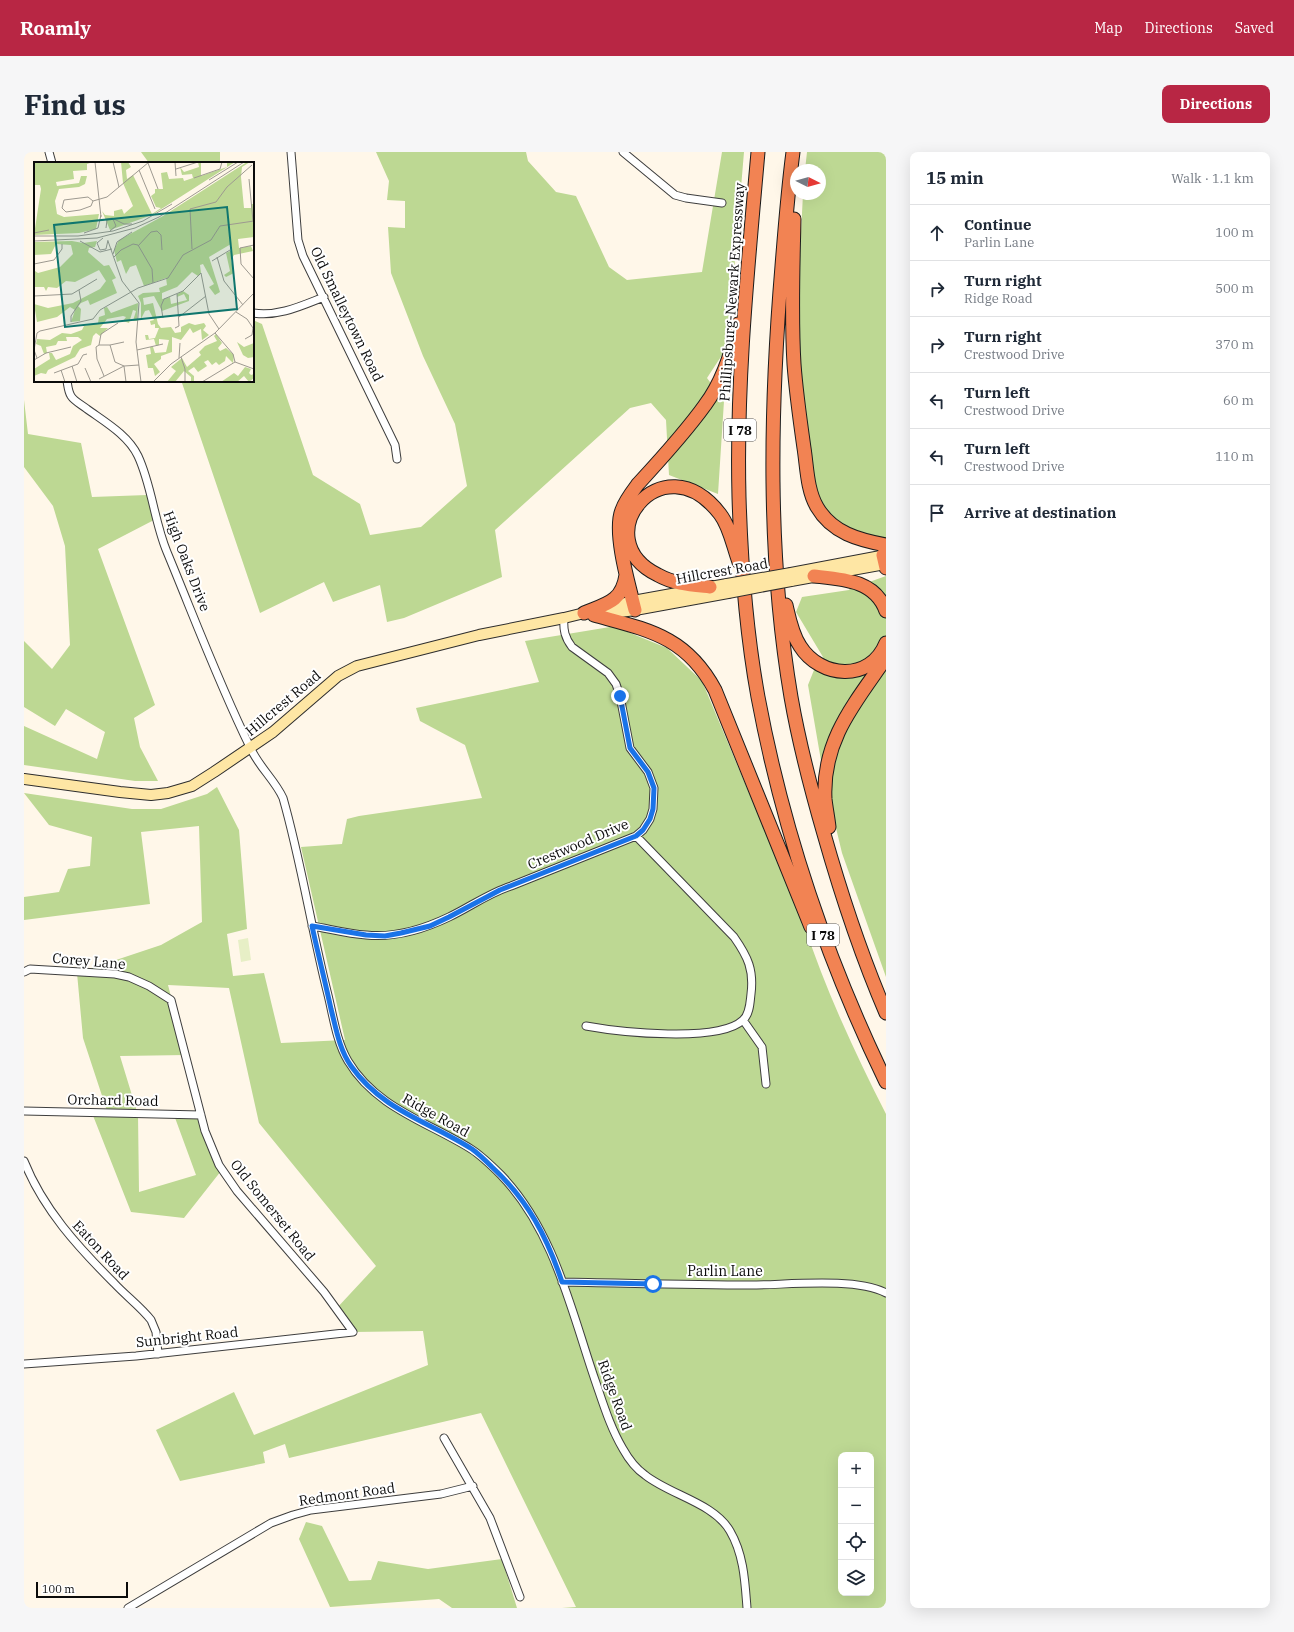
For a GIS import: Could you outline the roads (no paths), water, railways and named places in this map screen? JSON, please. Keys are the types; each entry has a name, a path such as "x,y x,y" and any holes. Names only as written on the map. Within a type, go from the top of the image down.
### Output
{"highway":[{"name":"Phillipsburg-Newark Expressway","path":"758,152 746,283 740,402 739,496 749,631 758,696 787,821 812,906 832,962 864,1037 886,1082"},
{"path":"794,152 792,282 794,364 810,485 817,507 825,518 837,529 885,559"},
{"name":"I 78","path":"794,152 776,337 772,494 782,633 791,697 809,782 832,862 864,959 886,1013"},
{"path":"634,606 620,538 619,524 621,511 638,484 706,405 720,380 732,347 746,283"},
{"path":"710,587 686,585 673,582 656,575 635,556 629,542 629,522 634,509 646,496 654,491 673,487 689,490 702,497 720,515 726,524 744,577"},
{"path":"776,564 790,620 799,645 817,663 832,671 854,671 870,664 886,644"},
{"path":"589,614 614,601 625,586 627,574"},
{"path":"814,576 853,581 868,588 879,597 886,611"},
{"path":"589,614 641,628 671,641 692,657 710,680 843,1004 858,1038 886,1086"},
{"path":"832,862 825,799 827,766 831,750 836,734 846,715 886,658"}],"main road":[{"name":"Hillcrest Road","path":"791,577 814,576 885,559"},
{"name":"Hillcrest Road","path":"24,779 120,792 161,794 192,786 250,748 300,710 338,676 358,666 479,635 885,559"},
{"name":"Hillcrest Road","path":"634,606 710,587 727,589"}],"street":[{"path":"49,152 52,162"},
{"name":"Old Smalleytown Road","path":"291,152 298,240 303,256 395,445 397,459"},
{"path":"623,152 675,195 722,203"},
{"path":"254,313 272,314 285,312 324,297"},
{"name":"High Oaks Drive","path":"67,382 68,390 74,399 118,432 128,442 137,455 143,470 157,524 166,549 226,696 250,748"},
{"name":"Crestwood Drive","path":"312,926 372,936 401,933 422,928 449,917 500,890 636,836 643,830 650,819 653,809 654,788 648,772 630,748 620,696 616,684 608,673 568,643 563,628 564,618"},
{"name":"Ridge Road","path":"250,748 279,789 283,798 337,1032 345,1056 363,1080 389,1103 405,1114 471,1149 501,1175 524,1202 540,1227 562,1282 609,1420 621,1446 631,1462 645,1475 700,1506 724,1523 738,1548 744,1571 747,1608"},
{"path":"586,1026 607,1030 698,1034 721,1031 743,1020 750,1006 752,982 750,965 744,952 734,938 636,836"},
{"name":"Corey Lane","path":"24,972 30,969 115,974 129,977 143,983 171,1000"},
{"name":"Old Somerset Road","path":"171,1000 201,1115 212,1149 226,1177 324,1292 353,1332"},
{"path":"743,1020 762,1047 766,1084"},
{"name":"Orchard Road","path":"24,1112 201,1115"},
{"name":"Eaton Road","path":"24,1161 45,1203 73,1241 151,1320 156,1332 158,1354"},
{"name":"Parlin Lane","path":"562,1282 750,1285 832,1284 877,1288 886,1293"},
{"name":"Sunbright Road","path":"24,1364 158,1354 353,1332"},
{"path":"444,1438 473,1486 490,1518 520,1597"},
{"name":"Redmont Road","path":"128,1608 271,1522 293,1514 311,1510 441,1494 473,1486"}]}
